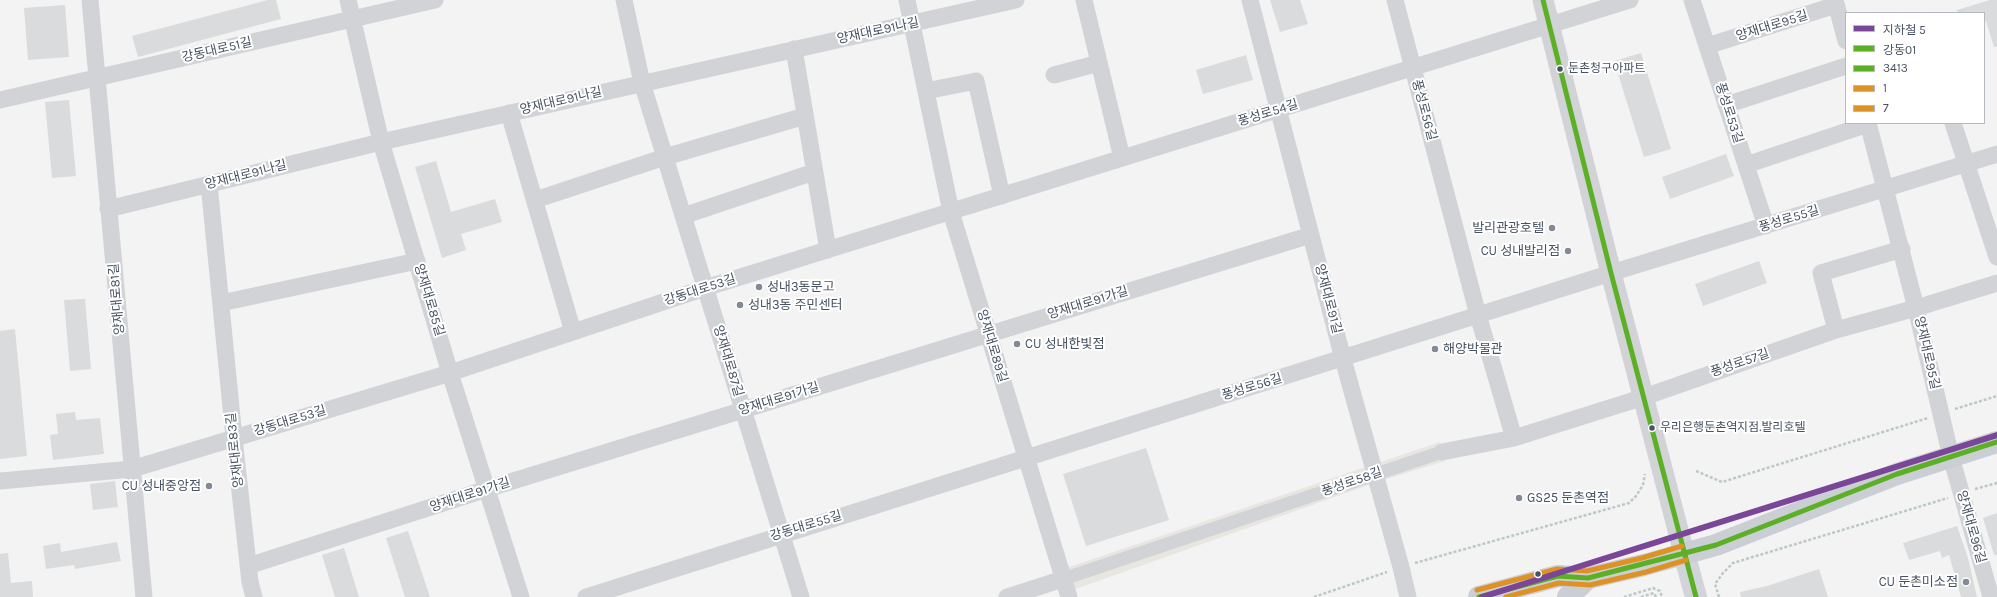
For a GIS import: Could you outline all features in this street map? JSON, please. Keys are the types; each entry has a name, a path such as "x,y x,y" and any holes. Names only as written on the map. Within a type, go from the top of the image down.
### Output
{"main road":[{"path":"1479,597 1558,576 1588,578 1644,565 1716,544 1897,474 1997,442"},
{"path":"1684,553 1696,597"},
{"path":"1568,597 1588,578"}],"street":[{"name":"양재대로81길","path":"90,0 144,597"},
{"name":"양재대로85길","path":"348,0 381,142 450,373 521,597"},
{"name":"강동대로51길","path":"0,100 435,0"},
{"name":"양재대로87길","path":"624,0 642,83 801,597"},
{"name":"양재대로89길","path":"907,0 951,212 1069,597"},
{"name":"양재대로91나길","path":"108,209 381,142 1016,0"},
{"path":"1084,0 1122,158"},
{"name":"양재대로91길","path":"1250,0 1408,597"},
{"path":"1395,0 1413,67"},
{"path":"1543,0 1611,272 1684,553"},
{"path":"1550,26 1630,0"},
{"name":"풍성로53길","path":"1692,0 1766,226"},
{"name":"양재대로95길","path":"1707,46 1836,3 1845,37"},
{"name":"풍성로54길","path":"951,212 1413,67 1550,26"},
{"path":"794,49 828,250"},
{"path":"1054,75 1099,63"},
{"path":"1726,105 1845,66"},
{"name":"풍성로56길","path":"1413,67 1478,315 1514,438"},
{"path":"926,91 976,81 1002,196"},
{"path":"509,113 573,332"},
{"path":"535,200 665,157 805,116"},
{"name":"양재대로95길","path":"1746,165 1865,124"},
{"name":"양재대로95길","path":"1868,124 1902,249 1951,457"},
{"path":"1953,124 1997,257"},
{"name":"풍성로55길","path":"1611,272 1766,226 1997,154"},
{"path":"683,216 814,172"},
{"name":"양재대로83길","path":"209,184 234,438 250,582 254,597"},
{"name":"강동대로53길","path":"0,481 132,469 450,373 705,288 951,212"},
{"name":"양재대로91가길","path":"248,566 743,410 1311,235"},
{"path":"1836,330 1821,274 1902,249"},
{"path":"220,303 417,260"},
{"name":"풍성로56길","path":"1026,458 1344,359 1611,272"},
{"name":"풍성로57길","path":"1644,397 1836,330 1916,308 1997,283"},
{"name":"풍성로58길","path":"1063,579 1442,452 1514,438 1644,397"},
{"name":"양재대로96길","path":"1951,457 1991,597"},
{"name":"강동대로55길","path":"586,597 1026,458"},
{"path":"1007,597 1063,579"}],"path":[{"path":"1696,471 1722,482 1997,396"},
{"path":"1719,597 1715,584 1733,563 1997,483"},
{"path":"1314,597 1401,567 1629,503 1636,496 1643,485"},
{"path":"1624,597 1653,588 1660,591 1662,597"},
{"path":"1641,597 1654,593 1656,597"}],"shaded area":[{"path":"1440,442 1445,461 1377,482 1067,592 1060,570"}],"building":[{"path":"268,0 276,0 281,19 138,57 132,36"},
{"path":"1270,0 1300,0 1308,24 1280,32"},
{"path":"1990,0 1997,0 1997,47 1994,47 1985,22 1985,12 1957,12 1957,10"},
{"path":"65,5 69,57 28,60 24,8"},
{"path":"1641,53 1671,149 1644,157 1614,61"},
{"path":"1246,55 1253,80 1203,94 1196,70"},
{"path":"69,100 76,176 52,178 45,102"},
{"path":"1726,154 1734,176 1670,199 1662,177"},
{"path":"436,161 451,212 495,199 502,222 461,234 466,250 442,258 415,167"},
{"path":"1759,261 1767,283 1703,306 1695,284"},
{"path":"85,299 91,369 70,371 64,300"},
{"path":"15,329 27,456 0,459 0,331"},
{"path":"75,412 76,420 100,418 104,454 53,460 50,435 58,434 56,414"},
{"path":"1146,448 1169,520 1086,546 1063,474"},
{"path":"115,481 118,507 93,510 90,484"},
{"path":"1997,513 1997,555 1994,555 1983,518"},
{"path":"1957,526 1968,558 1977,597 1961,597 1949,555 1942,558 1940,551 1909,560 1903,543"},
{"path":"408,531 430,597 405,597 386,538"},
{"path":"117,542 121,561 75,569 74,565 46,569 43,546 60,543 61,552"},
{"path":"344,548 359,597 335,597 322,555"},
{"path":"8,553 11,583 32,581 33,597 0,597 0,554"},
{"path":"1819,569 1828,597 1741,597 1740,592 1767,586"}],"metro line":[{"name":"5","path":"1482,597 1997,435"}],"transit line":[{"name":"강동01","path":"1543,0 1611,273 1696,597"},
{"name":"3413","path":"1479,597 1558,576 1588,578 1716,545 1897,474 1997,442"},
{"name":"7","path":"1477,590 1557,569 1587,571 1642,558 1682,546"},
{"name":"1","path":"1506,597 1559,583 1590,585 1646,572 1686,560"}],"place":[{"name":"둔촌청구아파트","path":"1560,69"},
{"name":"발리관광호텔","path":"1552,228"},
{"name":"CU 성내발리점","path":"1568,251"},
{"name":"성내3동문고","path":"759,287"},
{"name":"성내3동 주민센터","path":"740,305"},
{"name":"CU 성내한빛점","path":"1017,344"},
{"name":"해양박물관","path":"1435,349"},
{"name":"우리은행둔촌역지점.발리호텔","path":"1652,428"},
{"name":"CU 성내중앙점","path":"209,486"},
{"name":"GS25 둔촌역점","path":"1519,498"},
{"name":"CU 둔촌미소점","path":"1966,582"}]}
